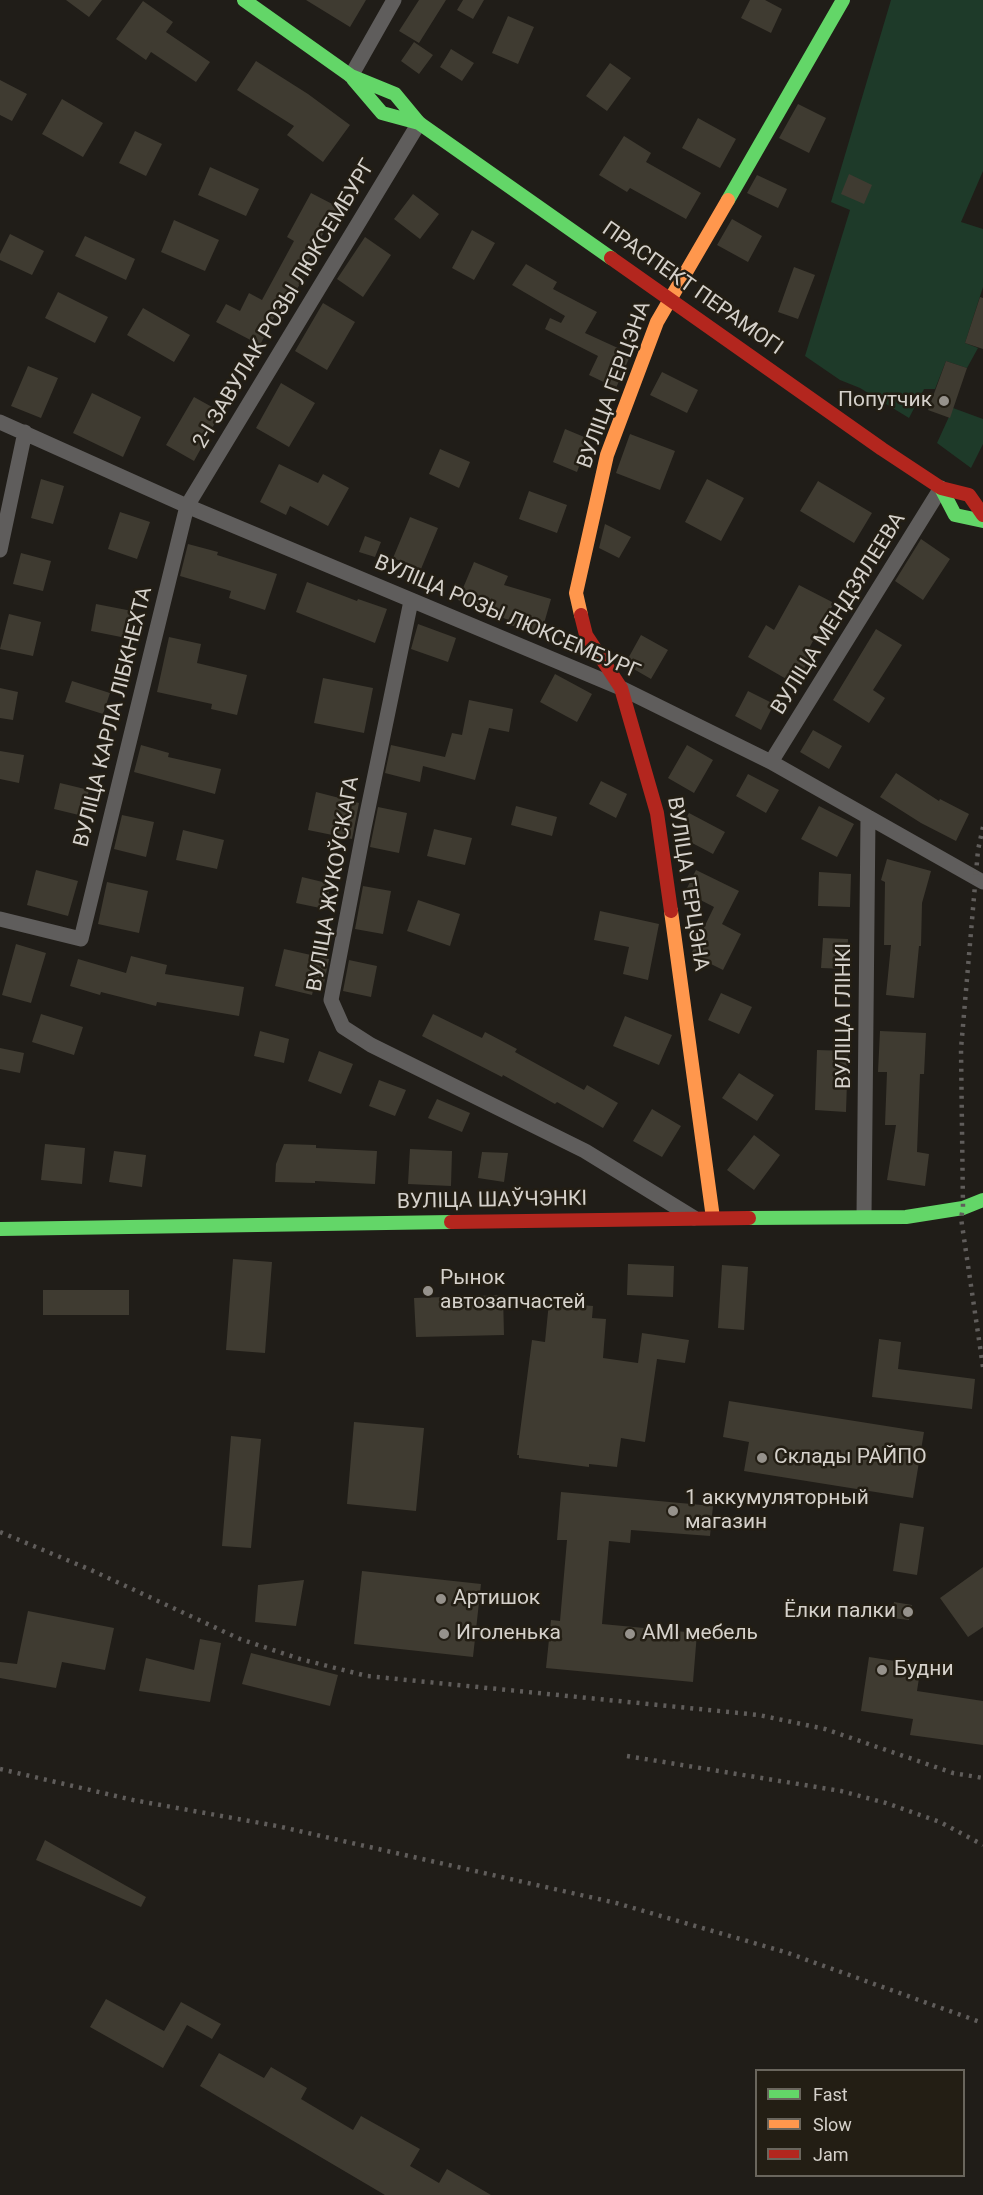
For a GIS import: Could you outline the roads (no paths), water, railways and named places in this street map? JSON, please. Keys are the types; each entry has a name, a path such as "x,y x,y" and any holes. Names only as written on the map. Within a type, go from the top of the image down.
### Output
{"main road":[{"name":"ПРАСПЕКТ ПЕРАМОГІ","path":"244,0 351,76 395,94 419,123 941,488 969,495 983,515"},
{"name":"ВУЛІЦА ГЕРЦЭНА","path":"713,1218 657,813 621,688 586,635 576,593 607,455 657,322 843,0"},
{"name":"ПРАСПЕКТ ПЕРАМОГІ","path":"351,76 382,113 419,123"},
{"name":"ПРАСПЕКТ ПЕРАМОГІ","path":"941,488 955,515 983,521"},
{"name":"ВУЛІЦА ШАЎЧЭНКІ","path":"0,1229 694,1218 906,1217 963,1208 983,1200"}],"street":[{"path":"351,76 394,0"},
{"name":"2-І ЗАВУЛАК РОЗЫ ЛЮКСЕМБУРГ","path":"187,506 419,123"},
{"name":"ВУЛІЦА РОЗЫ ЛЮКСЕМБУРГ","path":"0,422 187,506 621,688 771,762 983,882"},
{"path":"0,550 25,432"},
{"name":"ВУЛІЦА МЕНДЗЯЛЕЕВА","path":"771,762 941,488"},
{"name":"ВУЛІЦА КАРЛА ЛІБКНЕХТА","path":"0,919 81,939 187,506"},
{"name":"ВУЛІЦА ЖУКОЎСКАГА","path":"411,601 363,828 331,1000 343,1027 372,1045 585,1151 694,1218"},
{"name":"ВУЛІЦА ГЛІНКІ","path":"864,1216 868,817"}],"railway":[{"path":"983,827 978,850 961,1049 963,1208 961,1218 983,1367"},
{"path":"0,1532 91,1570 240,1639 300,1659 367,1676 759,1715 825,1729 953,1773 983,1778"},
{"path":"627,1756 841,1791 886,1803 940,1822 983,1845"},
{"path":"0,1769 133,1800 277,1826 616,1903 785,1952 983,2023"}],"place":[{"name":"Попутчик","path":"944,401"},
{"name":"Рынок автозапчастей","path":"428,1291"},
{"name":"Склады РАЙПО","path":"762,1458"},
{"name":"1 аккумуляторный магазин","path":"673,1511"},
{"name":"Артишок","path":"441,1599"},
{"name":"Ёлки палки","path":"908,1612"},
{"name":"Иголенька","path":"444,1634"},
{"name":"AMI мебель","path":"630,1634"},
{"name":"Будни","path":"882,1670"}]}
